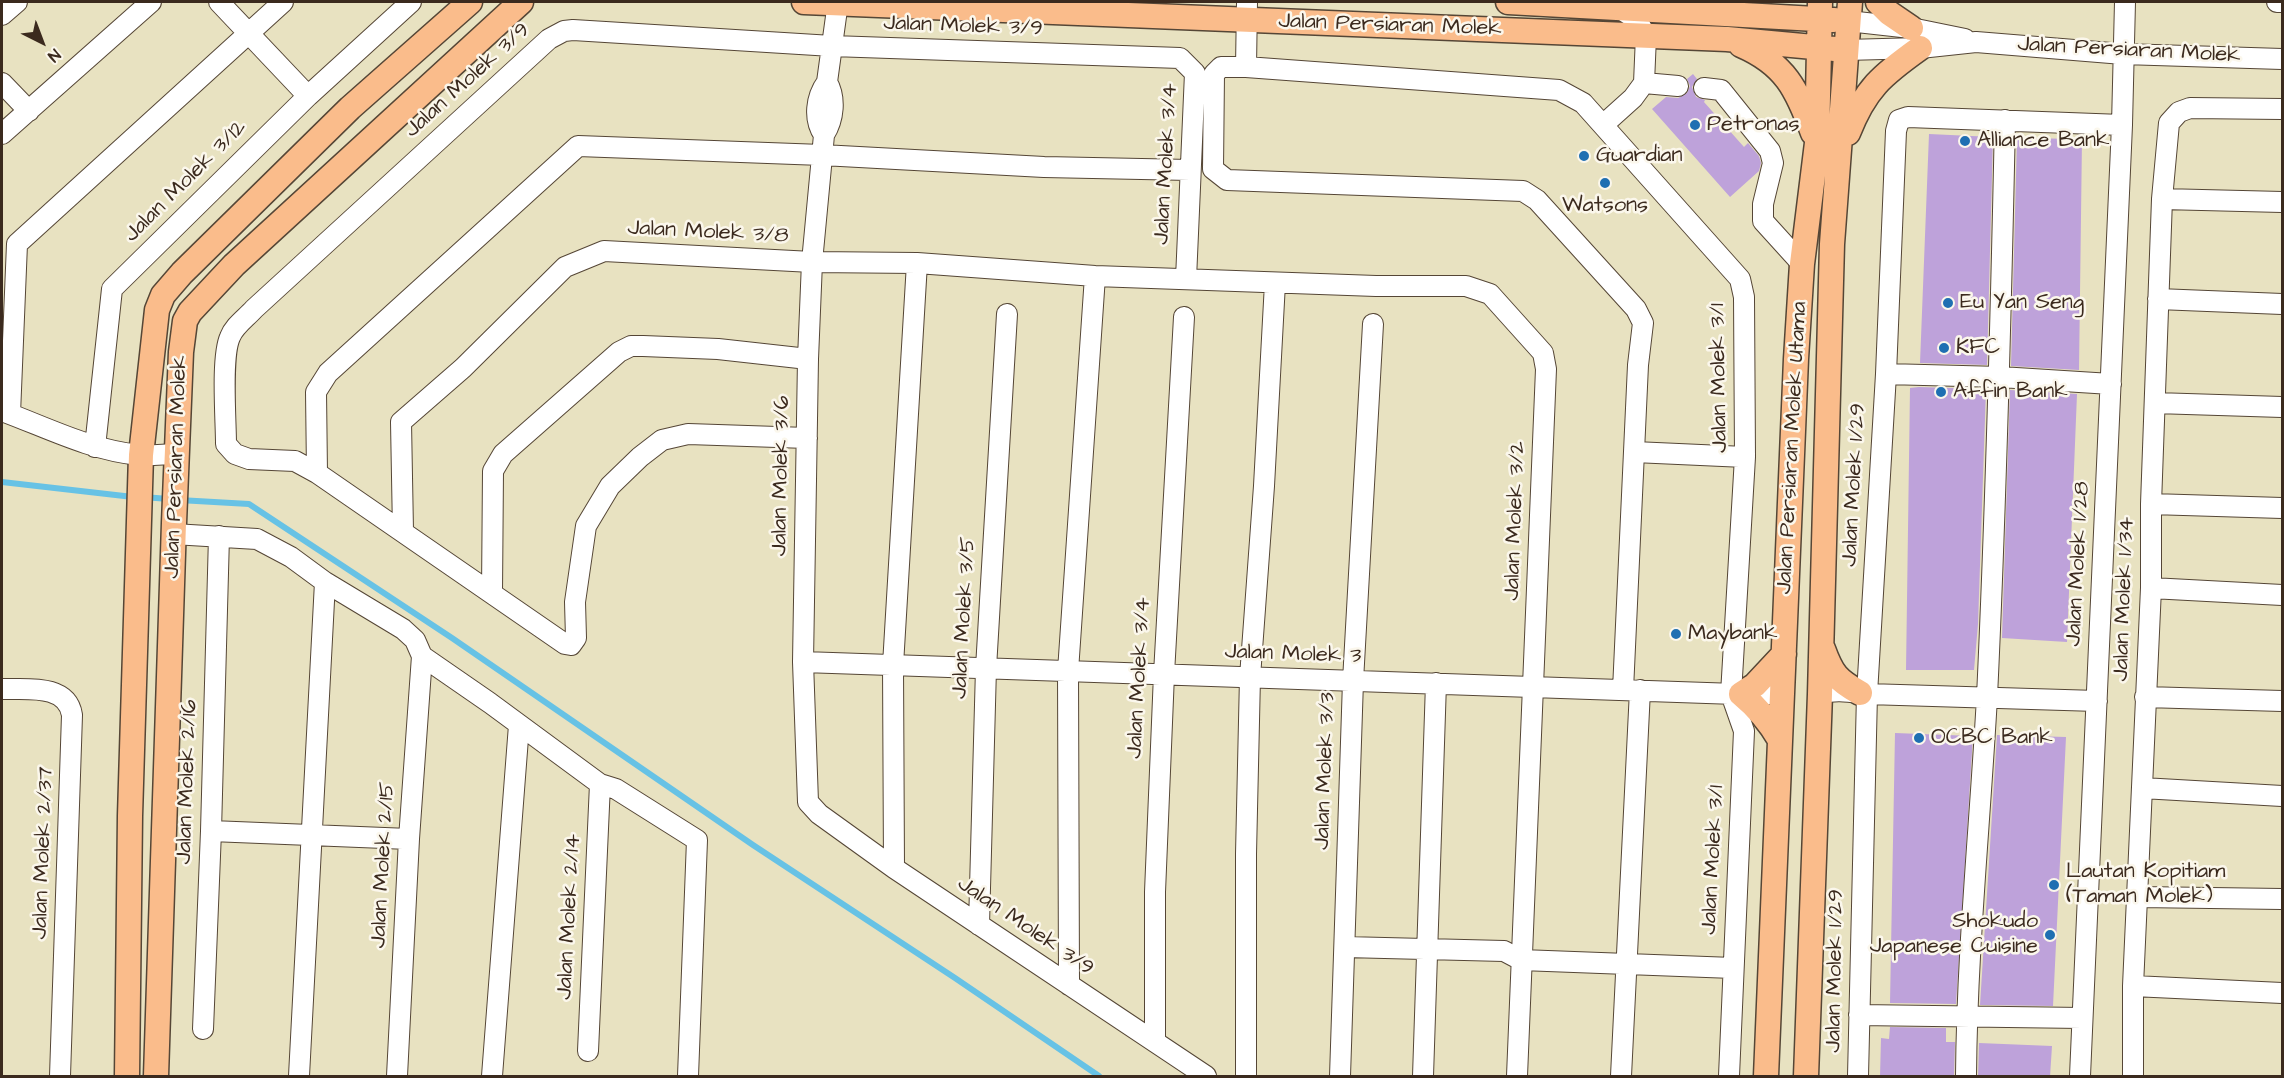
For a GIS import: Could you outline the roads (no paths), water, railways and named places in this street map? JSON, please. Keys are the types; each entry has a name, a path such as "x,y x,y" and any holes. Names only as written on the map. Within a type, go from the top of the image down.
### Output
{"main road":[{"name":"Jalan Persiaran Molek","path":"126,1077 130,816 141,465 153,328 157,310 163,295 182,273 350,108 470,2"},
{"name":"Jalan Persiaran Molek","path":"156,1077 173,529 182,352 186,321 190,312 234,265 521,2"},
{"name":"Jalan Persiaran Molek","path":"804,2 1247,11 1727,39 1846,50"},
{"name":"Jalan Persiaran Molek","path":"1508,2 1687,12 1849,11"},
{"path":"1687,12 1730,2"},
{"path":"1840,153 1864,96 1916,38 1878,2"},
{"name":"Jalan Persiaran Molek Utama","path":"1766,1077 1796,359 1802,264 1817,143 1820,10"},
{"name":"Jalan Persiaran Molek Utama","path":"1806,1077 1819,731 1832,244 1849,11"},
{"path":"1727,39 1756,52 1778,67 1792,83 1817,143"},
{"path":"1782,691 1794,682 1821,645"},
{"path":"1821,645 1830,669 1841,682 1864,694"},
{"path":"1736,694 1755,685 1784,654"},
{"path":"1736,694 1758,708 1780,740"},
{"path":"1780,740 1792,713 1820,694"},
{"path":"1819,731 1823,720 1832,708 1864,694"}],"street":[{"path":"2,15 17,2"},
{"path":"2,134 151,2"},
{"path":"219,2 308,96"},
{"path":"176,464 141,465 6,412 17,244 282,2"},
{"name":"Jalan Molek 3/12","path":"95,447 112,289 308,96 411,2"},
{"name":"Jalan Molek 1/28","path":"2080,1077 2122,125 2125,2"},
{"path":"2277,2 2283,2"},
{"name":"Jalan Molek 3/6","path":"819,814 809,806 807,798 803,662 808,359 812,262 824,135 817,124 819,92 827,82 838,3"},
{"path":"1603,125 1633,98 1644,83 1646,36 1637,20 1619,8"},
{"path":"1246,67 1247,11"},
{"name":"Jalan Persiaran Molek","path":"1849,11 1916,38"},
{"name":"Jalan Molek 3/9","path":"317,473 295,461 249,459 235,454 226,444 226,355 230,337 238,325 549,39 564,31 598,30 832,46 1180,58"},
{"name":"Jalan Persiaran Molek","path":"1846,50 1916,38 2123,54 2283,59"},
{"name":"Jalan Molek 3/4","path":"1180,58 1195,73 1186,279"},
{"name":"Jalan Molek 3/1","path":"1634,453 1642,324 1636,309 1537,200 1524,191 1227,180 1213,169 1214,74 1221,67 1246,67 1559,90 1583,104 1740,279 1744,297 1745,457 1736,694 1744,731 1730,1077"},
{"path":"2,82 29,111"},
{"path":"1644,83 1678,86"},
{"path":"1704,88 1721,90 1770,151 1773,163 1763,204 1763,221 1802,264"},
{"name":"Jalan Molek 1/34","path":"2133,1077 2133,986 2139,897 2151,588 2151,504 2158,299 2162,199 2169,123 2179,112 2190,108 2283,109"},
{"name":"Jalan Molek 1/29","path":"1858,1077 1864,694 1886,374 1896,131 1899,120 1908,117 2122,125"},
{"path":"1966,1077 1967,1017 1987,698 2000,377 2005,120"},
{"path":"807,438 688,434 662,441 640,457 610,486 586,526 575,602 576,638 571,645 565,644 317,473 316,392 328,373 578,146 822,155 1044,167 1190,170"},
{"path":"2162,199 2283,202"},
{"name":"Jalan Molek 3/8","path":"403,531 402,422 463,368 566,267 604,251 812,262 917,264 1095,276 1186,279"},
{"path":"894,868 893,665 917,264"},
{"path":"1070,985 1068,671 1095,276"},
{"name":"Jalan Molek 3/2","path":"1186,279 1376,286 1466,286 1490,294 1544,353 1546,369 1517,1077"},
{"path":"1246,1077 1246,854 1250,677 1264,486 1275,283"},
{"path":"2158,299 2283,304"},
{"name":"Jalan Molek 3/5","path":"979,925 986,668 1007,314"},
{"name":"Jalan Molek 3/4","path":"1155,1042 1155,892 1164,674 1184,317"},
{"name":"Jalan Molek 3/3","path":"1340,1077 1353,681 1373,324"},
{"path":"492,592 493,471 498,461 503,454 619,352 631,346 643,346 718,349 808,359"},
{"path":"1886,374 2000,377 2111,384"},
{"path":"2155,403 2283,407"},
{"path":"1621,1077 1627,964 1634,453 1745,457"},
{"path":"2151,504 2283,508"},
{"path":"173,529 257,539 291,557 325,582 403,629 415,640 422,656 600,784 616,789 697,840 688,1077"},
{"name":"Jalan Molek 2/16","path":"203,1029 219,536"},
{"path":"299,1077 325,582"},
{"path":"2151,588 2283,596"},
{"name":"Jalan Molek 2/15","path":"398,1077 409,839 422,656"},
{"name":"Jalan Molek 3","path":"803,662 1765,695 1782,691"},
{"path":"1423,1077 1436,683"},
{"name":"Jalan Molek 2/37","path":"2,689 55,692 62,696 71,708 73,737 60,1077"},
{"path":"1820,694 1832,690 1864,694 2097,701"},
{"path":"2145,697 2283,701"},
{"path":"492,1077 519,725"},
{"name":"Jalan Molek 2/14","path":"588,1051 600,784"},
{"path":"2142,788 2283,796"},
{"name":"Jalan Molek 3/9","path":"819,814 894,868 1206,1077"},
{"path":"211,831 409,839"},
{"path":"2139,897 2283,899"},
{"path":"1345,947 1504,951 1521,960 1733,968"},
{"path":"2133,986 2283,993"},
{"path":"1859,1015 2082,1018"}],"waterway":[{"path":"2,482 133,497"},
{"path":"143,497 169,499"},
{"path":"179,500 249,504 452,638 753,845 1099,1076"}],"place":[{"name":"Petronas","path":"1695,125"},
{"name":"Alliance Bank","path":"1965,141"},
{"name":"Guardian","path":"1584,156"},
{"name":"Watsons","path":"1605,183"},
{"name":"Eu Yan Seng","path":"1948,303"},
{"name":"KFC","path":"1944,348"},
{"name":"Affin Bank","path":"1941,392"},
{"name":"Maybank","path":"1676,634"},
{"name":"OCBC Bank","path":"1919,738"},
{"name":"Lautan Kopitiam (Taman Molek)","path":"2054,885"},
{"name":"Shokudo Japanese Cuisine","path":"2050,935"}]}
